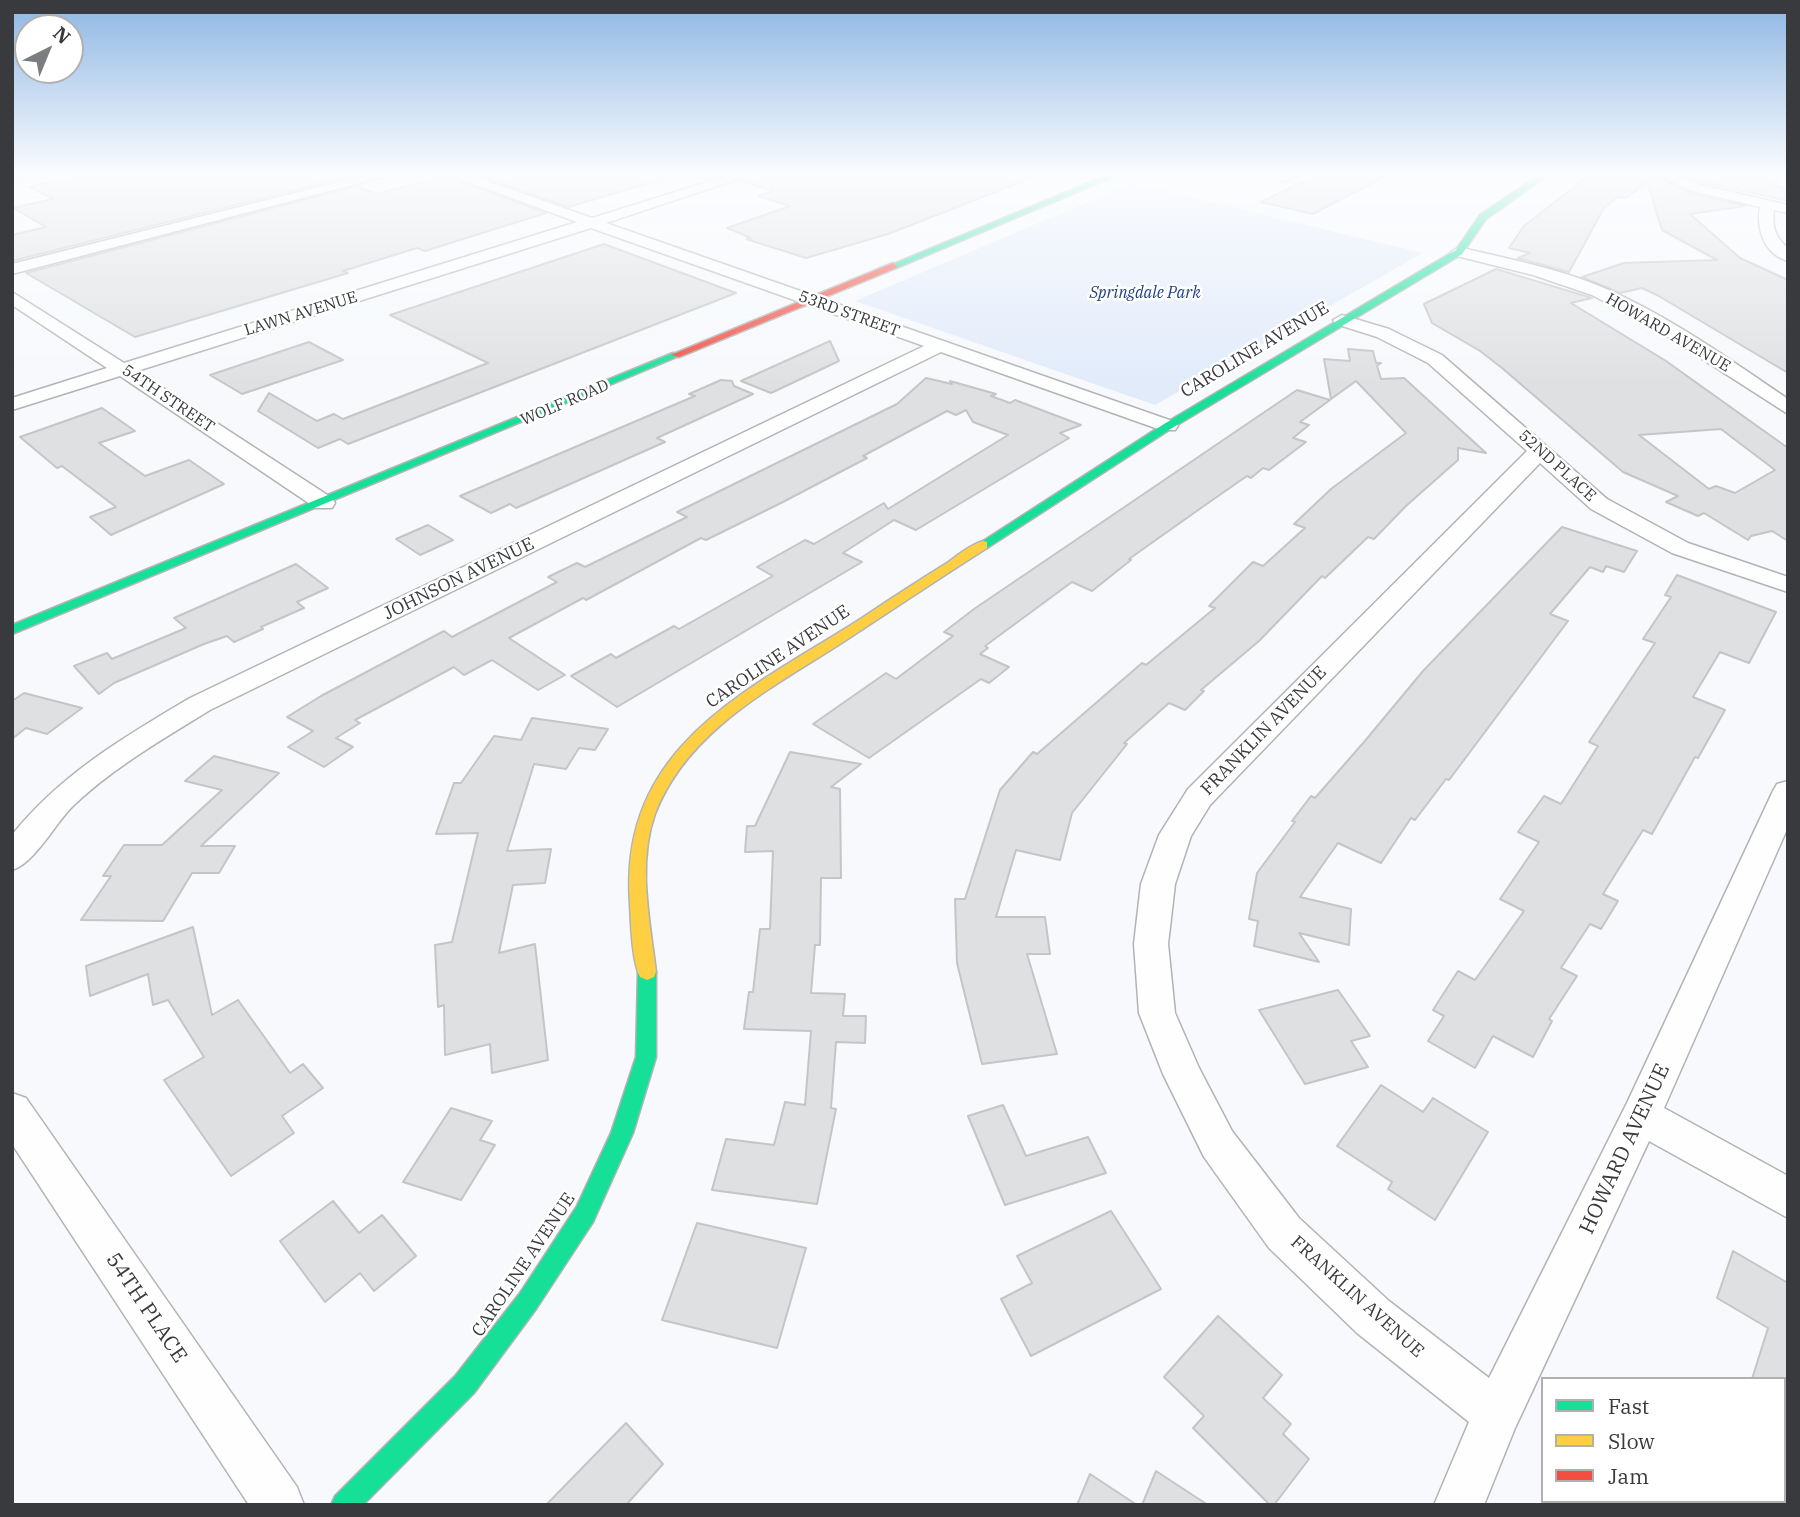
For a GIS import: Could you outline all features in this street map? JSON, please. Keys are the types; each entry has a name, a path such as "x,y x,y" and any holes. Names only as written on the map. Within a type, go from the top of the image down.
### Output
{"street":[{"path":"12,269 112,244"},
{"name":"LAWN AVENUE","path":"12,404 525,244"},
{"name":"53RD STREET","path":"655,244 1168,426"},
{"name":"WOLF ROAD","path":"12,631 947,244"},
{"name":"CAROLINE AVENUE","path":"344,1505 465,1384 528,1301 584,1214 622,1133 646,1057 648,984 636,872 647,814 672,769 698,737 743,700 1168,426 1459,252 1465,244"},
{"name":"HOWARD AVENUE","path":"1459,252 1549,275 1616,300 1746,379 1788,408"},
{"name":"54TH STREET","path":"12,297 324,503"},
{"name":"52ND PLACE","path":"1342,320 1383,333 1435,359 1599,503 1680,548 1788,586"},
{"name":"JOHNSON AVENUE","path":"12,858 47,814 89,777 135,743 200,704 939,346"},
{"name":"FRANKLIN AVENUE","path":"1497,1414 1373,1317 1284,1233 1218,1144 1182,1074 1157,1013 1151,944 1158,884 1175,835 1199,797 1539,451"},
{"name":"HOWARD AVENUE","path":"1460,1505 1497,1414 1642,1116 1788,792"},
{"name":"54TH PLACE","path":"12,1110 279,1505"},
{"path":"1642,1116 1788,1198"}],"green space":[{"name":"Springdale Park","path":"989,244 1385,244 1423,253 1155,405 855,301"}],"building":[{"path":"12,244 81,244 12,261"},
{"path":"137,244 448,244 425,251 417,248 343,271 348,273 135,337 26,273"},
{"path":"604,244 736,293 348,444 340,439 318,448 258,411 269,393 317,421 334,414 343,419 488,363 390,315"},
{"path":"761,244 855,244 806,258"},
{"path":"1512,244 1584,244 1569,272 1518,258 1530,253 1509,248"},
{"path":"1687,244 1724,244 1740,258 1788,280 1788,373 1642,288 1620,293 1582,277 1624,263 1717,260"},
{"path":"1496,269 1592,298 1571,303 1666,361 1788,448 1788,541 1772,531 1751,536 1748,540 1704,513 1698,516 1666,502 1678,496 1623,472 1502,368 1480,351 1432,323 1424,304","holes":["1721,429 1775,470 1735,493 1716,486 1709,489 1639,435"]},
{"path":"830,341 839,361 771,393 741,381"},
{"path":"309,342 343,360 242,394 210,375"},
{"path":"1348,349 1373,351 1376,363 1381,363 1377,366 1381,379 1404,378 1486,453 1458,448 1458,460 1406,506 1374,539 1368,537 1325,578 1322,576 1259,641 1201,690 1204,691 1185,710 1169,703 1124,743 1127,744 1072,813 1060,860 1016,850 996,917 1045,917 1050,954 1027,954 1057,1054 982,1064 957,963 955,899 965,899 1000,790 1033,752 1037,754 1142,663 1146,665 1215,608 1209,606 1253,562 1263,566 1305,528 1294,524 1331,489 1406,433 1356,381 1331,399 1324,359 1350,361"},
{"path":"926,378 952,384 950,381 996,394 991,396 1010,403 1015,400 1081,425 1060,433 1069,438 916,530 894,520 843,553 862,562 617,707 571,676 611,654 616,658 674,626 679,629 773,576 757,567 805,540 814,544 884,503 888,509 1008,435 973,422 966,410 956,415 947,411 863,456 867,458 781,503 706,540 701,538 509,638 565,675 538,690 492,660 464,675 454,667 355,720 360,723 336,738 353,747 324,767 288,747 313,731 287,717 321,696 444,631 452,637 557,582 548,577 577,563 585,567 687,517 677,512 897,404"},
{"path":"721,380 732,381 734,386 753,394 657,438 665,442 516,508 510,504 491,513 460,496 695,396 689,394"},
{"path":"1297,390 1330,400 1300,422 1309,425 1293,438 1306,442 1269,470 1263,468 1251,478 1247,476 1201,508 1129,559 1131,560 1092,591 1072,582 985,646 988,648 980,654 1009,667 989,683 981,679 869,758 813,724 886,673 896,679 953,636 944,632 974,609"},
{"path":"102,408 135,431 99,443 145,476 189,460 224,484 111,535 90,517 116,507 62,466 57,468 20,437"},
{"path":"428,525 453,540 420,555 396,539"},
{"path":"1562,527 1637,551 1624,572 1606,566 1603,572 1590,567 1550,614 1568,621 1449,780 1446,779 1415,820 1411,818 1381,863 1338,843 1300,897 1351,909 1349,945 1299,933 1319,962 1254,946 1258,921 1249,919 1257,873 1295,822 1292,821 1311,796 1315,798 1364,742 1423,671"},
{"path":"296,564 328,588 297,602 304,608 261,627 263,629 234,642 227,636 204,644 114,683 99,694 74,666 107,653 112,659 186,628 174,618"},
{"path":"1677,575 1776,612 1749,663 1720,652 1693,697 1725,710 1652,834 1643,830 1603,894 1618,901 1601,929 1590,924 1561,968 1577,976 1549,1019 1552,1021 1533,1057 1493,1036 1475,1068 1428,1041 1444,1016 1433,1010 1458,971 1475,980 1524,911 1500,899 1539,842 1518,832 1544,796 1561,804 1598,746 1589,742 1655,643 1643,639 1671,597 1665,595"},
{"path":"24,693 82,708 47,734 26,728 12,739 12,701"},
{"path":"532,718 608,729 595,750 579,748 566,769 534,764 507,851 551,849 545,883 513,885 499,953 535,944 548,1060 492,1073 490,1044 445,1055 444,1005 438,1007 435,945 452,942 478,833 436,834 454,783 461,783 494,736 521,740"},
{"path":"790,752 861,764 831,787 840,789 841,878 821,878 820,945 815,945 811,993 845,994 843,1016 866,1016 865,1043 836,1042 831,1108 836,1109 817,1204 712,1190 726,1139 774,1145 785,1102 805,1105 811,1031 744,1029 749,992 753,992 760,929 770,929 773,851 745,852 747,826 755,826"},
{"path":"214,756 279,773 201,846 235,846 219,873 192,873 163,921 81,920 111,876 103,876 124,845 162,845 222,790 185,781"},
{"path":"193,927 212,1015 238,1000 290,1073 303,1064 323,1088 282,1116 294,1133 231,1176 164,1080 204,1057 168,1000 153,1005 148,974 90,996 86,966"},
{"path":"1338,990 1370,1036 1351,1041 1368,1067 1305,1084 1259,1010"},
{"path":"1381,1085 1423,1112 1433,1098 1488,1132 1435,1220 1388,1189 1392,1182 1337,1146"},
{"path":"1003,1105 1026,1156 1088,1137 1106,1173 1005,1205 968,1116"},
{"path":"451,1108 492,1121 480,1140 495,1145 461,1200 403,1182"},
{"path":"333,1201 359,1233 382,1215 416,1256 374,1291 360,1273 325,1302 280,1241"},
{"path":"1111,1211 1161,1289 1031,1356 1001,1299 1032,1283 1017,1256"},
{"path":"697,1223 806,1248 777,1348 662,1320"},
{"path":"1733,1251 1788,1283 1788,1379 1753,1377 1768,1328 1717,1298"},
{"path":"1218,1316 1282,1375 1263,1398 1291,1424 1283,1434 1309,1459 1274,1505 1270,1505 1193,1428 1204,1416 1164,1377"},
{"path":"626,1423 663,1464 626,1505 546,1505"},
{"path":"1156,1471 1208,1505 1142,1505"},
{"path":"1090,1474 1137,1505 1077,1505"}],"traffic: fast":[{"path":"893,266 947,244"},
{"path":"983,545 1168,426 1459,252 1465,244"},
{"path":"12,630 676,355"},
{"path":"344,1505 465,1384 528,1301 585,1214 622,1133 646,1057 647,972"}],"traffic: slow":[{"path":"647,972 638,893 639,853 647,814 661,785 679,758 726,713 753,694 983,545"}],"traffic: jam":[{"path":"676,355 893,266"}]}
